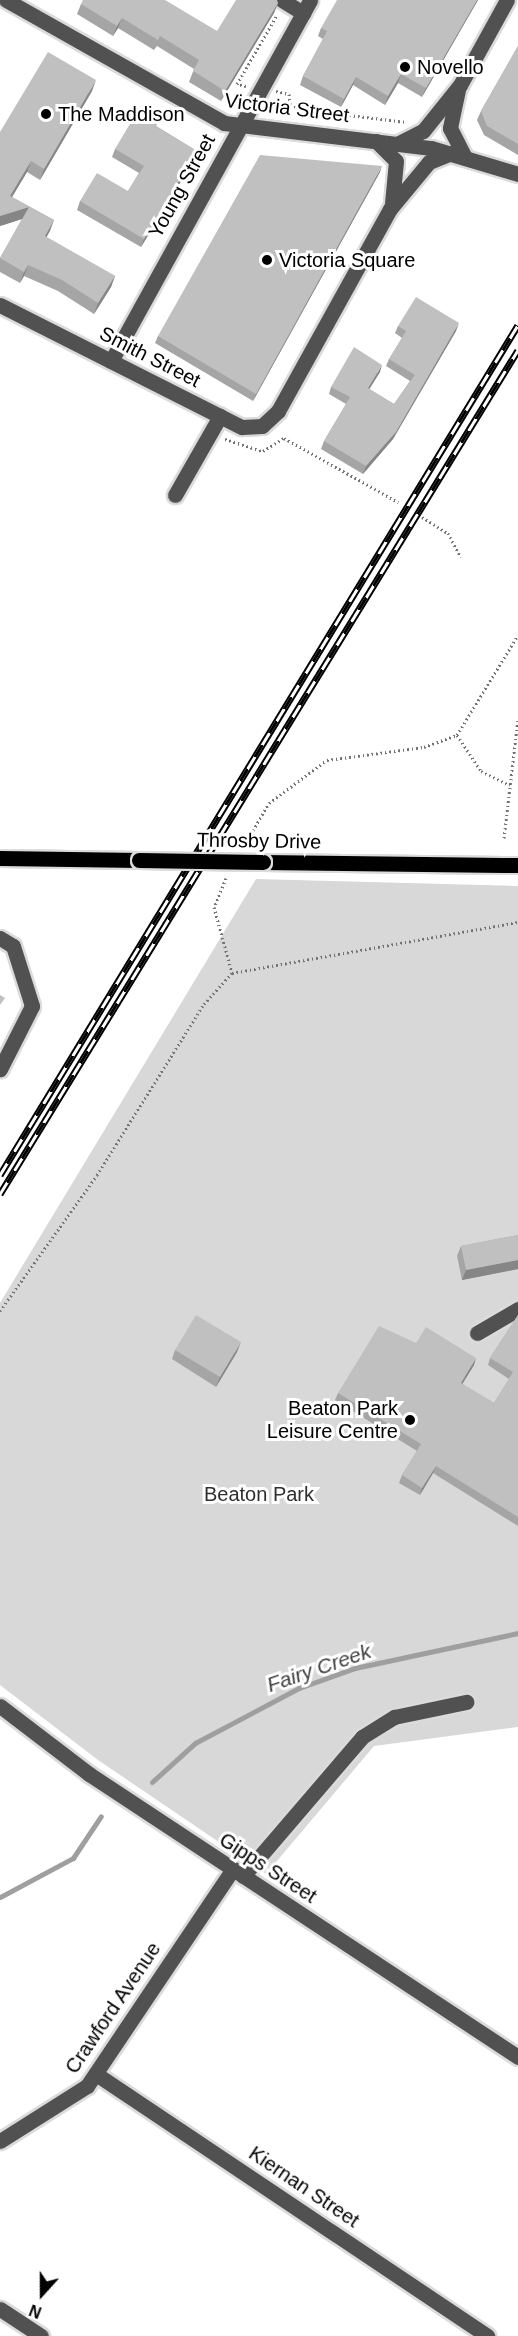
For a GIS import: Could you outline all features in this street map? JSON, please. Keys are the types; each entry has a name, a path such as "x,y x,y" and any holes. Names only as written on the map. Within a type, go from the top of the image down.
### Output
{"main road":[{"name":"Throsby Drive","path":"0,858 518,865"}],"street":[{"name":"Victoria Street","path":"6,0 193,110 239,126 399,143 457,154 518,174"},
{"path":"399,143 423,131 460,85 507,0"},
{"path":"283,1 307,6"},
{"name":"Young Street","path":"111,361 307,6"},
{"path":"390,209 429,162 457,154 450,128 460,85"},
{"path":"374,140 396,161 390,209"},
{"name":"Smith Street","path":"0,305 220,416 252,429 278,411 390,209"},
{"path":"176,495 220,416"},
{"path":"0,938 13,946 32,1006 0,1069"},
{"path":"477,1333 518,1309"},
{"name":"Crawford Avenue","path":"0,2141 69,2102 96,2074 238,1873 362,1737 394,1717 466,1702"},
{"name":"Gipps Street","path":"0,1707 88,1774 518,2057"},
{"name":"Kiernan Street","path":"96,2074 488,2336"},
{"path":"0,2309 41,2336"}],"path":[{"path":"283,1 237,84 289,94 290,104 300,109 414,120"},
{"path":"226,440 263,451 284,438 398,502"},
{"path":"422,517 448,533 461,557"},
{"path":"240,854 269,803 327,760 424,747 457,735 518,635"},
{"path":"504,838 510,826 510,785 518,720"},
{"path":"457,735 481,771 510,785"},
{"path":"228,875 214,907 232,972"},
{"path":"0,1311 97,1175 204,1004 232,972 518,922"}],"green space":[{"name":"Beaton Park","path":"256,879 518,886 518,1727 374,1746 266,1874 98,1760 0,1685 0,1303"}],"building":[{"path":"83,0 165,0 217,31 236,0 277,0 278,3 225,91 193,71 199,60 160,36 158,40 122,18 117,26 81,4"},
{"name":"Novello","path":"337,0 477,0 426,88 401,74 388,96 356,77 344,99 303,76 327,31 321,28"},
{"path":"518,46 518,144 487,126 481,111"},
{"path":"48,52 96,80 44,169 31,161 10,196 54,220 45,236 115,276 98,303 62,280 28,265 24,272 0,258 29,207 0,216 0,132"},
{"path":"140,107 159,118 155,126 197,151 144,239 80,201 97,173 128,191 144,166 115,149"},
{"name":"Victoria Square","path":"260,155 382,166 256,394 158,336"},
{"path":"416,297 459,323 396,432 366,466 324,441 350,397 331,387 354,347 382,365 368,388 394,404 415,375 389,359 406,331 398,326"},
{"path":"0,995 5,998 0,1005"},
{"path":"518,1235 518,1260 466,1270 461,1246"},
{"path":"196,1315 241,1342 220,1377 175,1350"},
{"name":"Beaton Park Leisure Centre","path":"518,1315 518,1517 436,1466 422,1488 402,1475 421,1444 338,1393 379,1326 416,1343 426,1327 476,1358 461,1383 494,1403 513,1372 490,1358"}],"waterway":[{"name":"Fairy Creek","path":"152,1782 195,1743 299,1688 355,1668 518,1633"},
{"name":"Fairy Creek","path":"0,1897 73,1858 101,1816"}],"railway":[{"path":"0,1175 518,325"},
{"path":"0,1194 518,350"}],"place":[{"name":"Novello","path":"405,67"},
{"name":"The Maddison","path":"46,114"},
{"name":"Victoria Square","path":"267,260"},
{"name":"Beaton Park Leisure Centre","path":"410,1420"}]}
